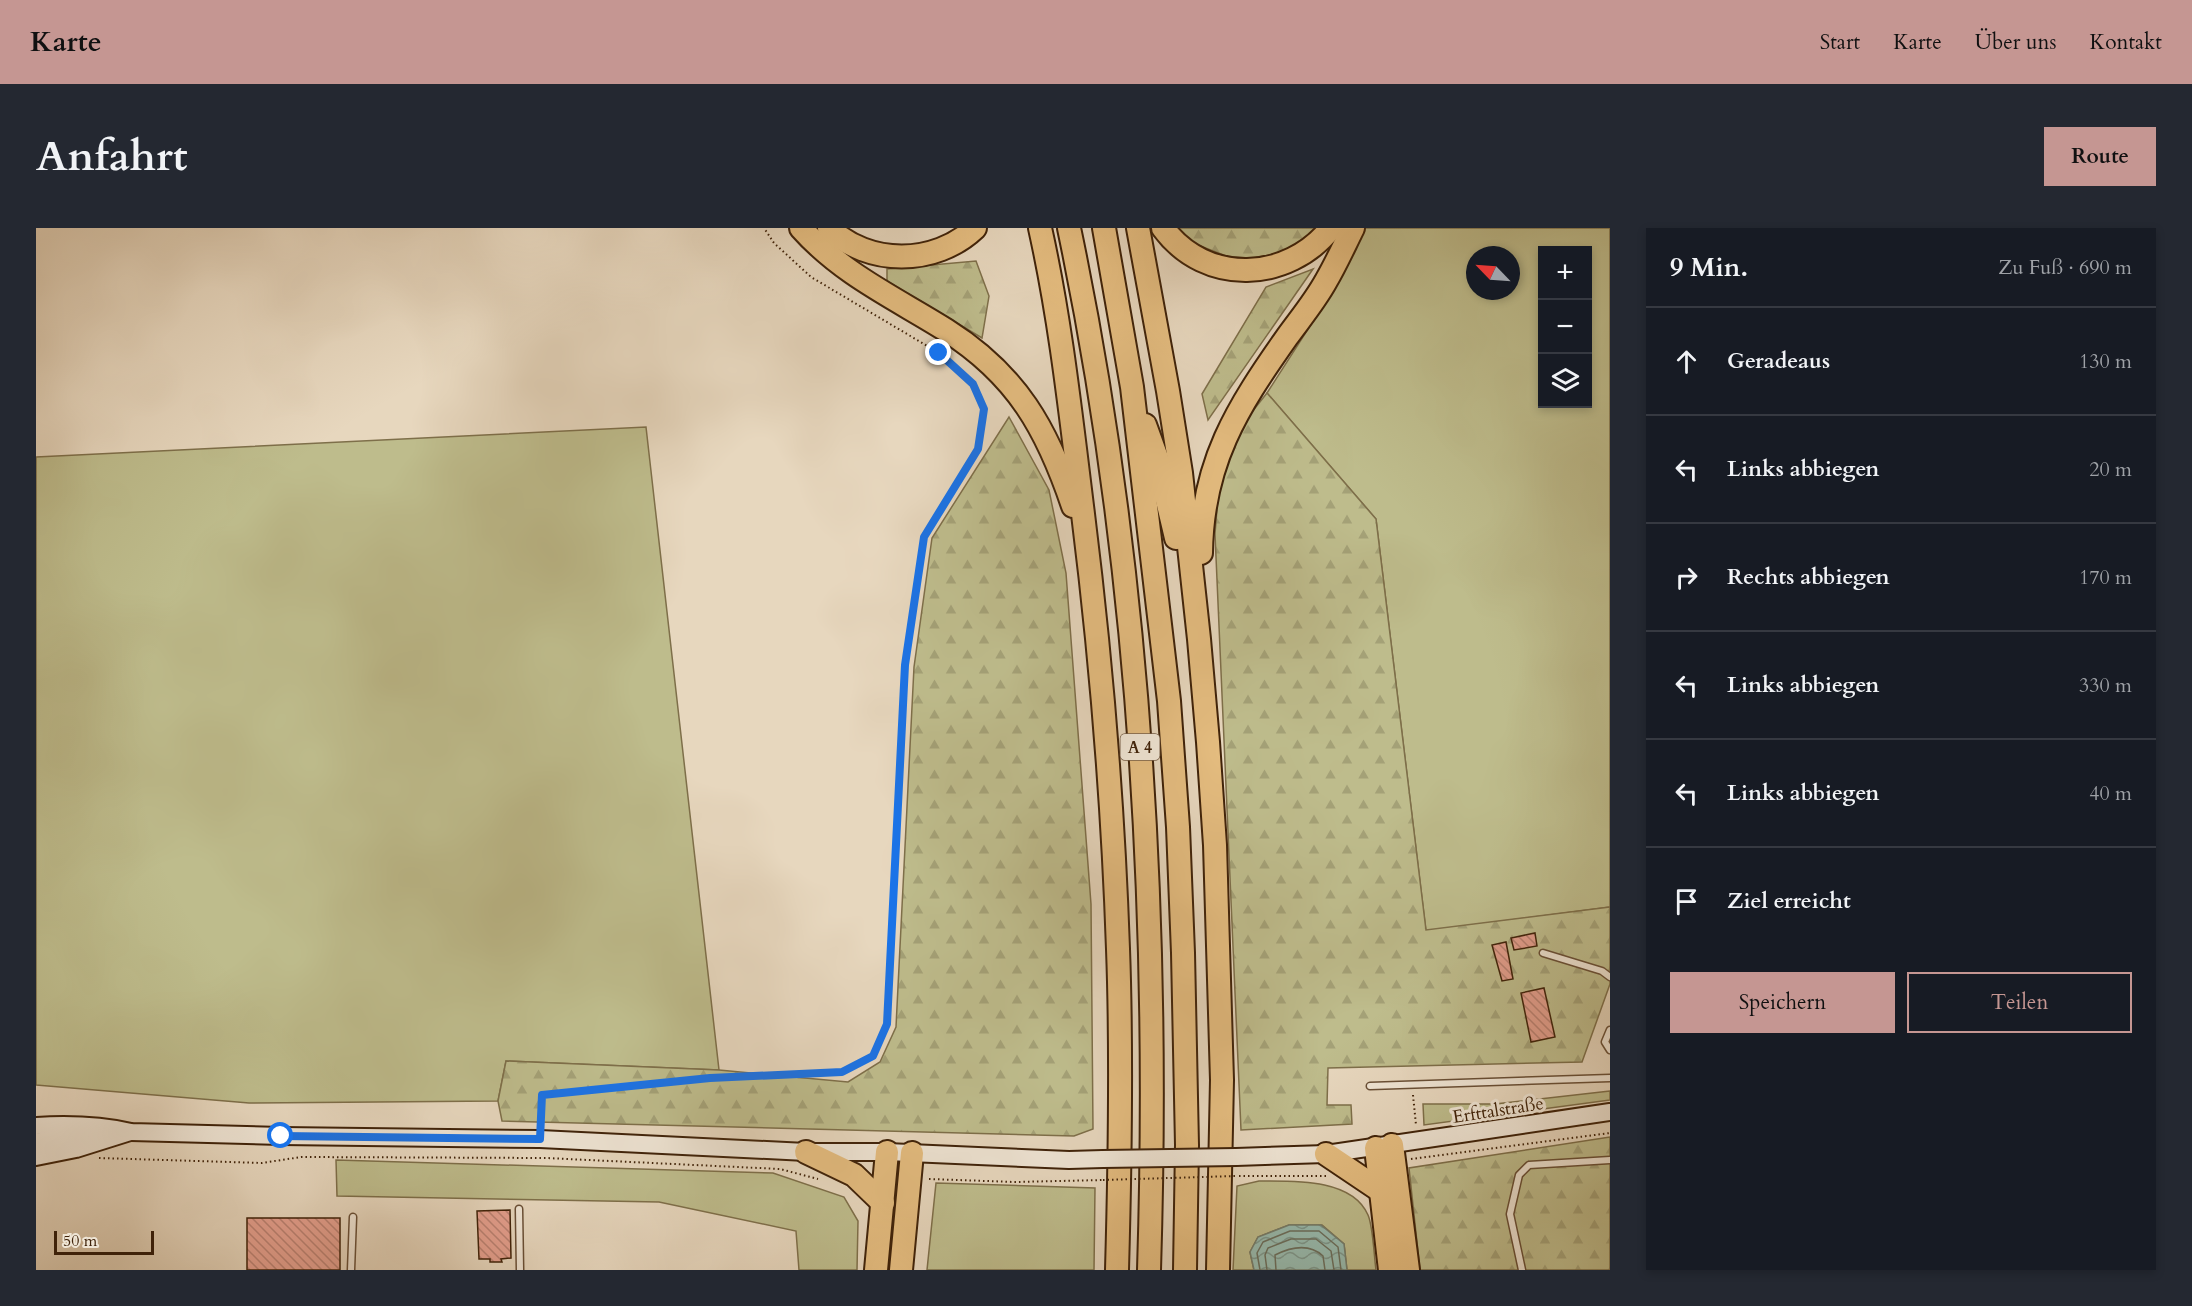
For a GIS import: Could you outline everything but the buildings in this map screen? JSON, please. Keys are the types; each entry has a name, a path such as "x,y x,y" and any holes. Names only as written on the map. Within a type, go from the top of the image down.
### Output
{"highway":[{"path":"801,228 841,266 948,331 981,356 1005,380 1030,410 1045,436 1058,463 1087,549"},
{"path":"829,228 850,244 868,252 903,257 938,251 975,228"},
{"path":"1040,228 1049,269 1069,400 1101,671 1118,951 1120,1071 1117,1270"},
{"name":"A 4","path":"1069,228 1105,426 1127,592 1138,723 1149,874 1153,1051 1149,1270"},
{"name":"A 4","path":"1104,228 1132,387 1169,701 1184,953 1187,1144 1185,1270"},
{"path":"1138,228 1168,391 1180,473 1199,639 1215,845 1222,1080 1218,1270"},
{"path":"1162,228 1182,248 1194,256 1222,267 1238,270 1274,267 1288,262 1312,249 1331,228"},
{"path":"1199,639 1201,529 1220,447 1242,403 1326,282 1353,228"},
{"path":"1132,387 1157,458 1199,639"},
{"path":"1387,1151 1381,1191 1390,1270"},
{"path":"1387,1151 1408,1270"},
{"path":"806,1152 854,1175 883,1203"},
{"path":"876,1270 887,1152"},
{"path":"901,1270 912,1153"},
{"path":"1328,1165 1357,1173 1381,1191"}],"main road":[{"name":"Erfttalstraße","path":"131,1132 540,1139 806,1152 887,1152 1069,1160 1236,1156 1328,1165 1387,1151 1418,1150 1610,1112"},
{"path":"36,1120 61,1125"},
{"path":"36,1126 109,1127 131,1132"},
{"path":"36,1157 76,1149 131,1132"},
{"path":"36,1142 68,1138 109,1138"}],"lane":[{"path":"1543,953 1602,971 1610,977"},
{"path":"1610,1030 1605,1042 1610,1050"},
{"path":"1370,1086 1610,1078"},
{"path":"1522,1270 1510,1215 1519,1175 1529,1165 1610,1160"},
{"path":"519,1209 520,1270"},
{"path":"351,1270 353,1217"}],"path":[{"path":"540,1139 542,1095 710,1078 842,1072 873,1056 887,1024 905,665 924,537 978,449 984,409 973,384 939,353 812,277 774,243 764,228"},
{"path":"1412,1084 1418,1150"},
{"path":"1387,1151 1610,1133"},
{"path":"89,1158 262,1163 301,1157 546,1158 780,1169 821,1179"},
{"path":"909,1179 1015,1182 1236,1176 1328,1165"}],"green space":[{"path":"1171,228 1323,228 1294,250 1239,261 1190,242"},
{"path":"1362,228 1610,228 1610,907 1426,931 1376,519 1267,393 1337,284"},
{"path":"976,261 989,296 982,338 887,281 887,269"},
{"path":"1313,269 1208,420 1202,394 1266,287"},
{"path":"1267,393 1376,519 1426,930 1610,907 1610,984 1582,1062 1328,1068 1327,1105 1351,1105 1352,1124 1241,1130 1215,534 1219,484 1244,422"},
{"path":"1009,417 1049,490 1066,573 1091,904 1093,1129 1074,1136 502,1121 498,1101 506,1061 719,1070 848,1082 880,1062 896,1027 914,667 932,538"},
{"path":"646,427 719,1070 506,1061 498,1101 249,1103 36,1085 36,457"},
{"path":"1610,1091 1610,1100 1424,1125 1423,1104 1495,1104"},
{"path":"1610,1137 1610,1270 1420,1270 1409,1168"},
{"path":"336,1160 773,1173 844,1197 858,1221 857,1270 799,1270 796,1231 659,1202 337,1196"},
{"path":"1259,1181 1320,1184 1349,1194 1360,1203 1370,1220 1376,1270 1347,1270 1344,1244 1322,1225 1289,1225 1258,1237 1250,1252 1254,1270 1233,1270 1237,1186"},
{"path":"936,1183 1095,1188 1094,1270 927,1270"}],"water":[{"path":"1289,1225 1321,1225 1344,1244 1347,1270 1254,1270 1250,1252 1258,1237"}],"route":[{"path":"281,1136 540,1139 542,1095 710,1078 842,1072 873,1056 887,1024 905,665 924,537 978,449 984,409 973,384 939,353"}]}
